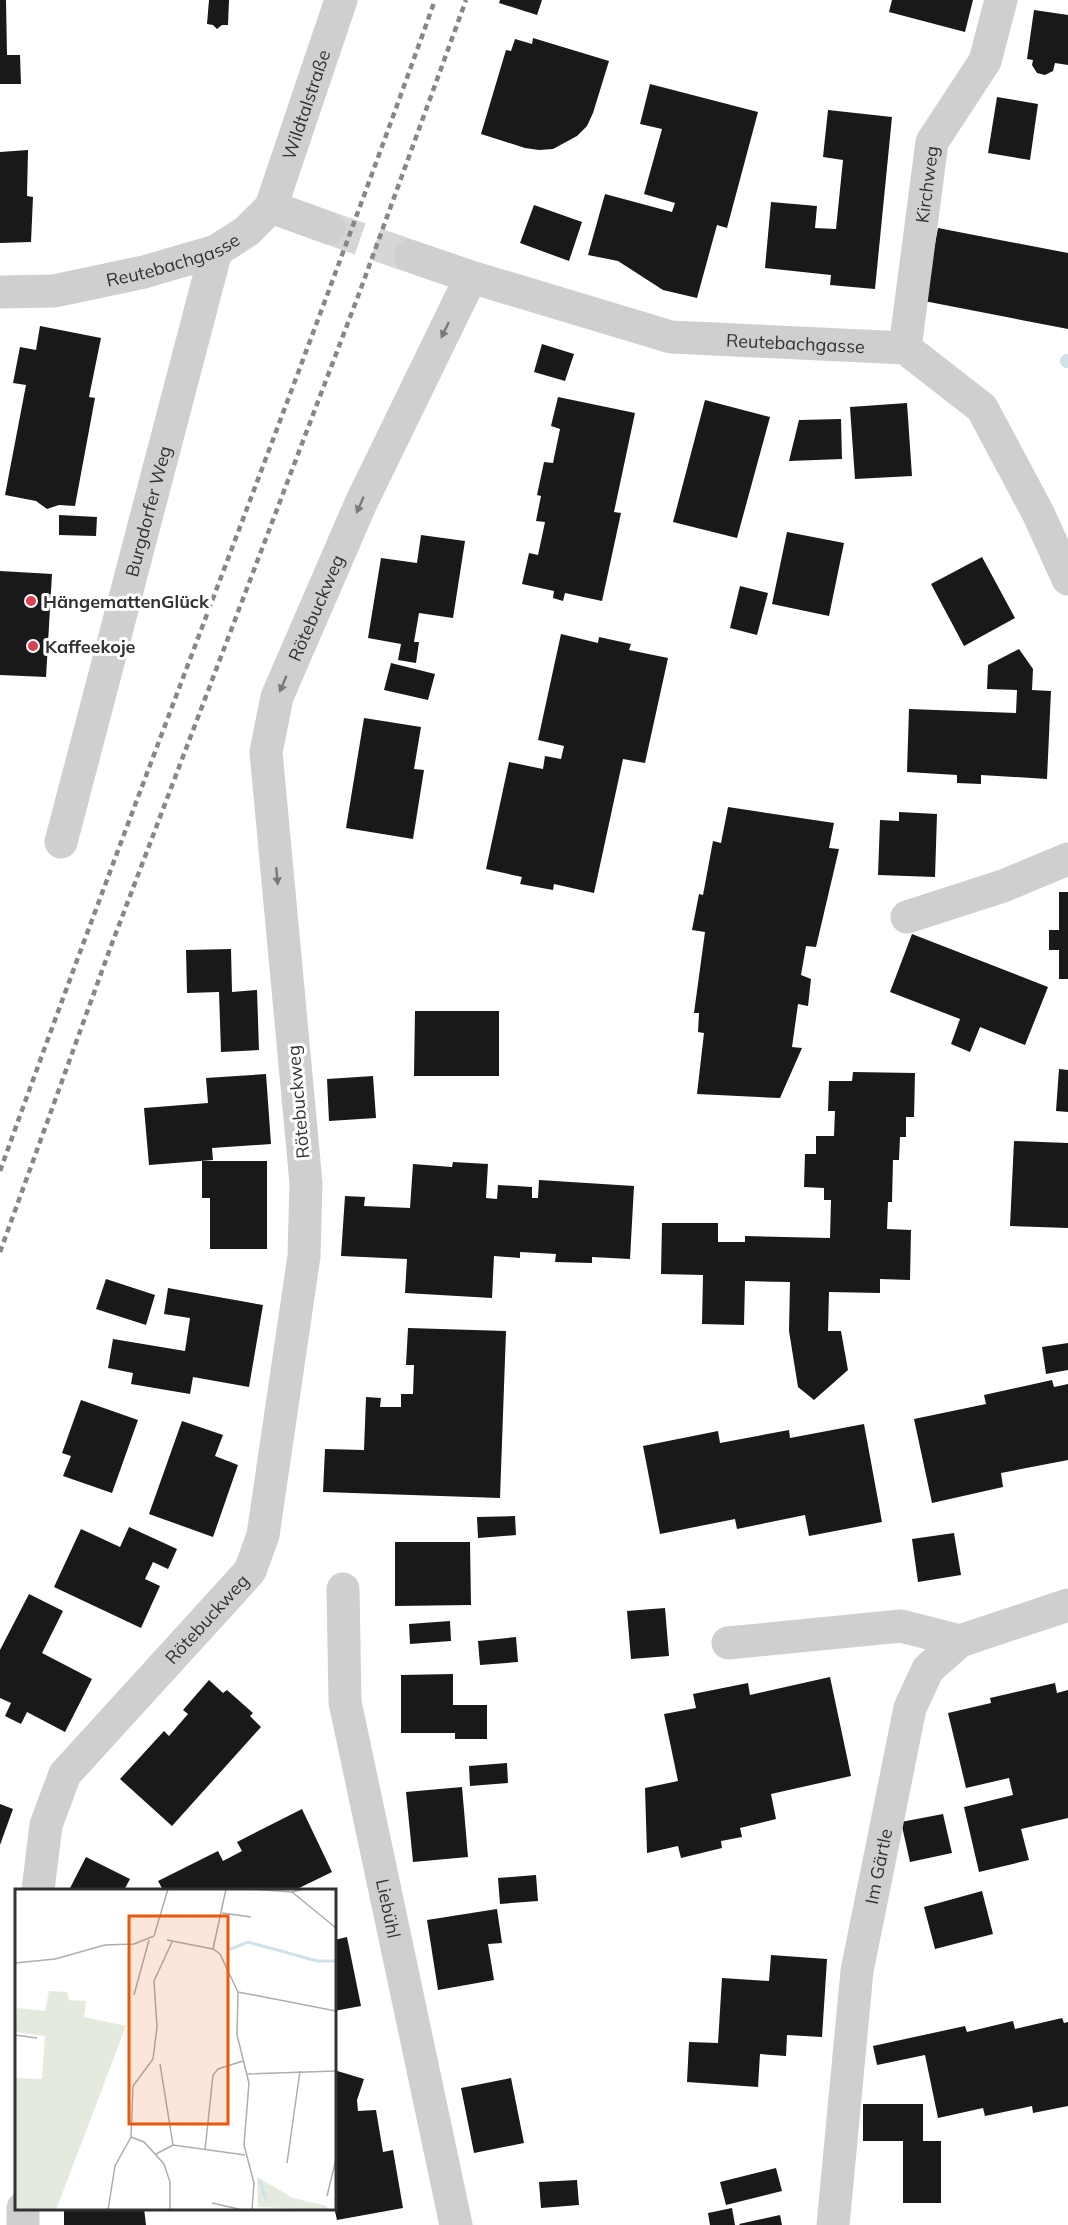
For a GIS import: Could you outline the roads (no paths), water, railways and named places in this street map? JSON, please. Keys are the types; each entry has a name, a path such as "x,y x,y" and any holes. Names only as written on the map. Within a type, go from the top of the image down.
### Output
{"street":[{"name":"Wildtalstraße","path":"271,207 341,0"},
{"name":"Kirchweg","path":"905,348 932,142 985,61 1001,0"},
{"path":"271,207 329,228"},
{"name":"Reutebachgasse","path":"0,292 54,291 144,272 216,251 247,231 271,207"},
{"name":"Burgdorfer Weg","path":"61,842 216,251"},
{"name":"Reutebachgasse","path":"410,256 471,277 671,337 905,348"},
{"name":"Rötebuckweg","path":"38,1889 46,1825 65,1774 250,1571 263,1535 304,1256 306,1184 266,752 277,697 361,503 471,277"},
{"path":"905,348 982,408 1038,513 1068,579"},
{"path":"907,917 1003,886 1068,859"},
{"name":"Liebühl","path":"343,1589 345,1702 456,2225"},
{"name":"Im Gärtle","path":"833,2225 857,1971 910,1708 928,1669 960,1641 1068,1605"},
{"path":"728,1643 902,1626 960,1641"},
{"path":"22,2210 23,2225"}],"tunnel":[{"path":"329,228 410,256"}],"railway":[{"path":"0,1171 435,0"},
{"path":"0,1252 111,946 360,291 466,0"}],"place":[{"name":"HängemattenGlück","path":"31,601"},
{"name":"Kaffeekoje","path":"33,646"}]}
